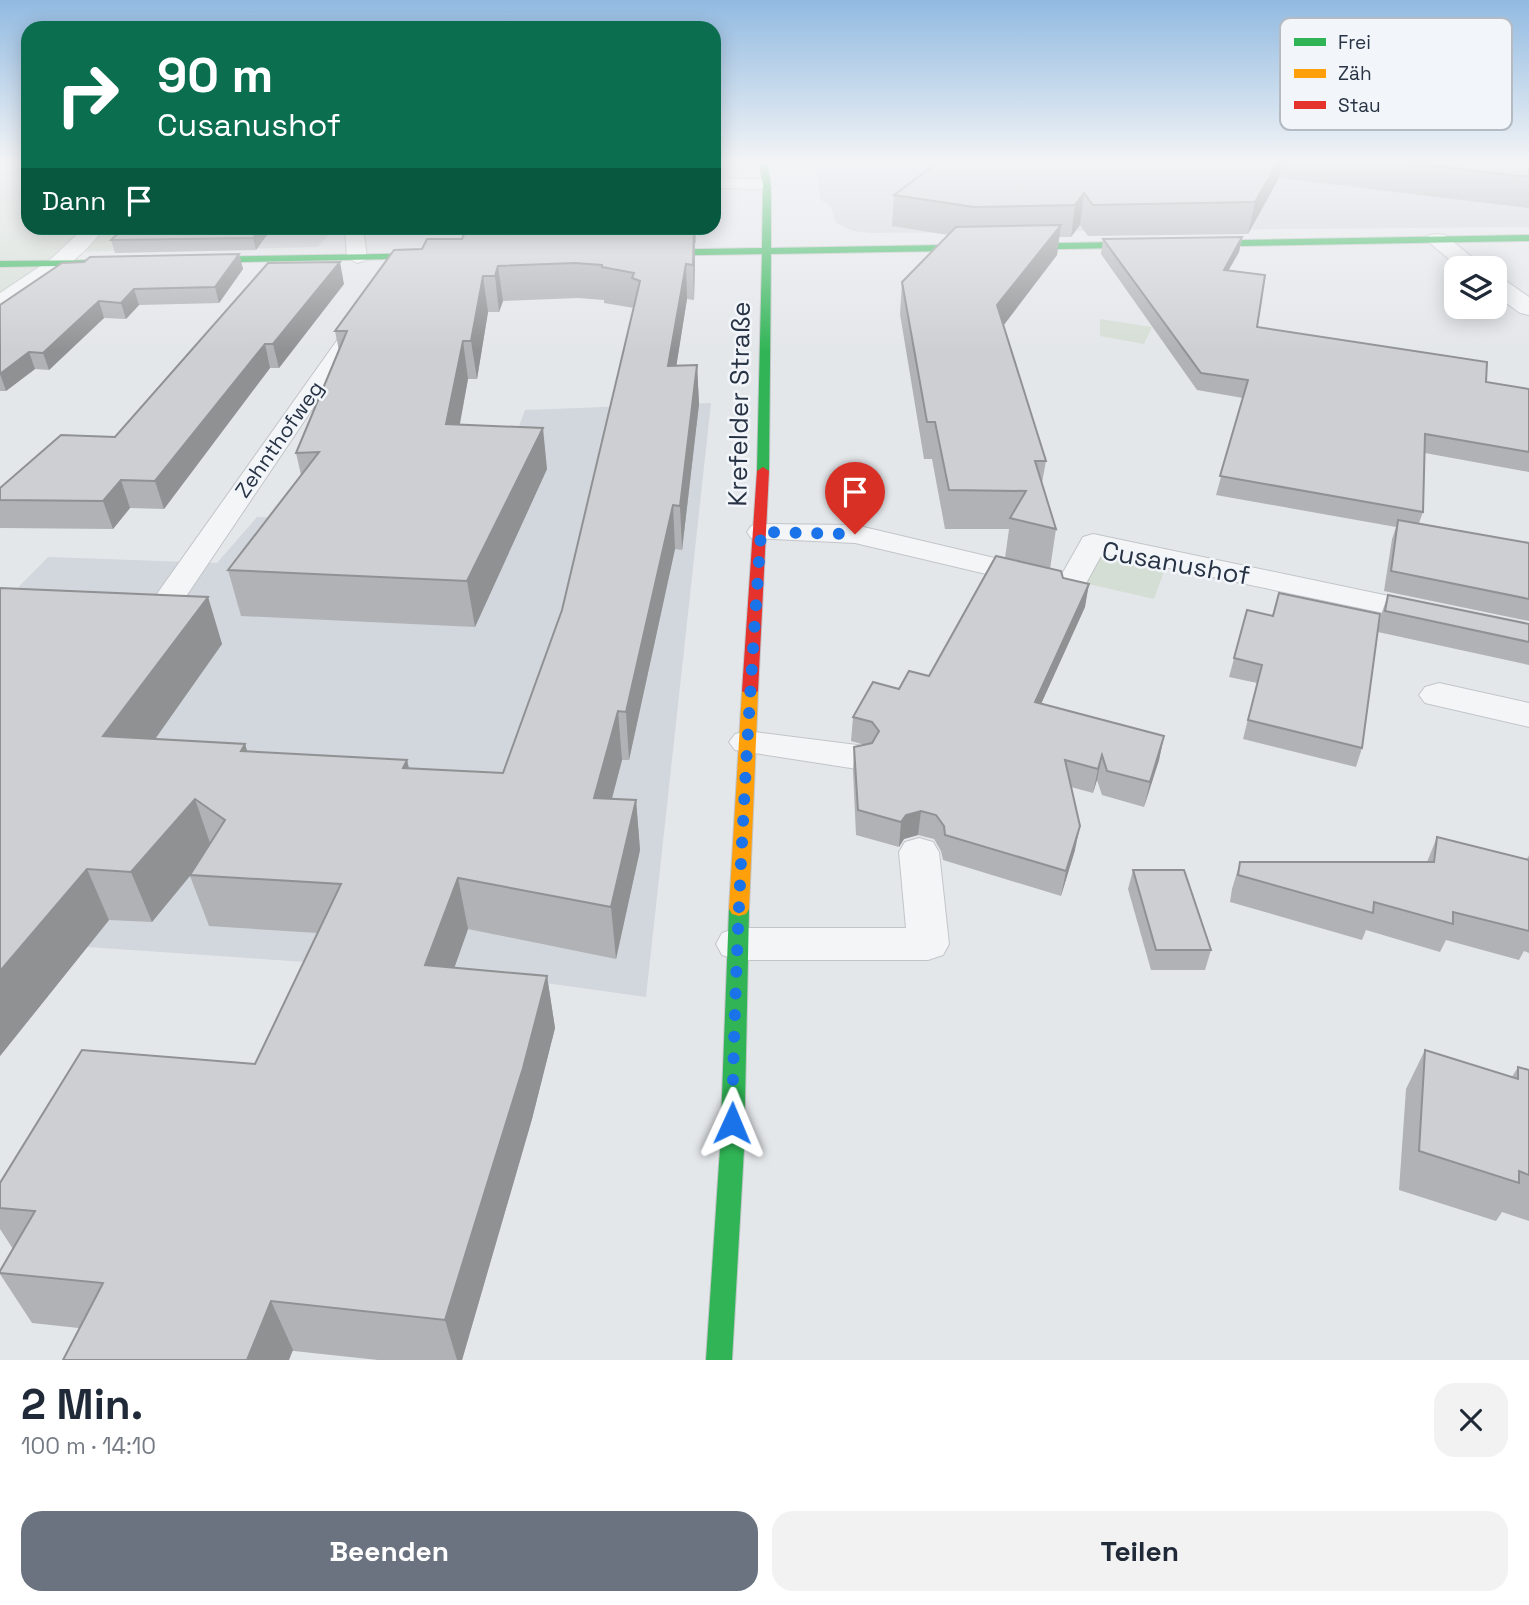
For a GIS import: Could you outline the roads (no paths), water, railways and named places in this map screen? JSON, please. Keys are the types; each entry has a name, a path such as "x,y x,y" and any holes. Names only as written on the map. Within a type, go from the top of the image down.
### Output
{"main road":[{"name":"Krefelder Straße","path":"719,1360 732,1149 737,944 747,742 761,532 766,225"},
{"path":"624,253 1529,238"},
{"path":"166,261 464,255"},
{"path":"0,264 126,262"}],"street":[{"path":"1437,240 1458,256"},
{"path":"1507,292 1529,308"},
{"path":"1439,695 1529,715"}],"lane":[{"path":"0,302 58,263 89,235"},
{"path":"355,235 357,257"},
{"path":"390,279 405,256"},
{"name":"Zehnthofweg","path":"153,622 374,302"},
{"name":"Cusanushof","path":"761,532 855,534 1071,585 1093,543 1449,617"},
{"path":"747,742 857,757"},
{"path":"737,944 928,944 919,852"}]}
